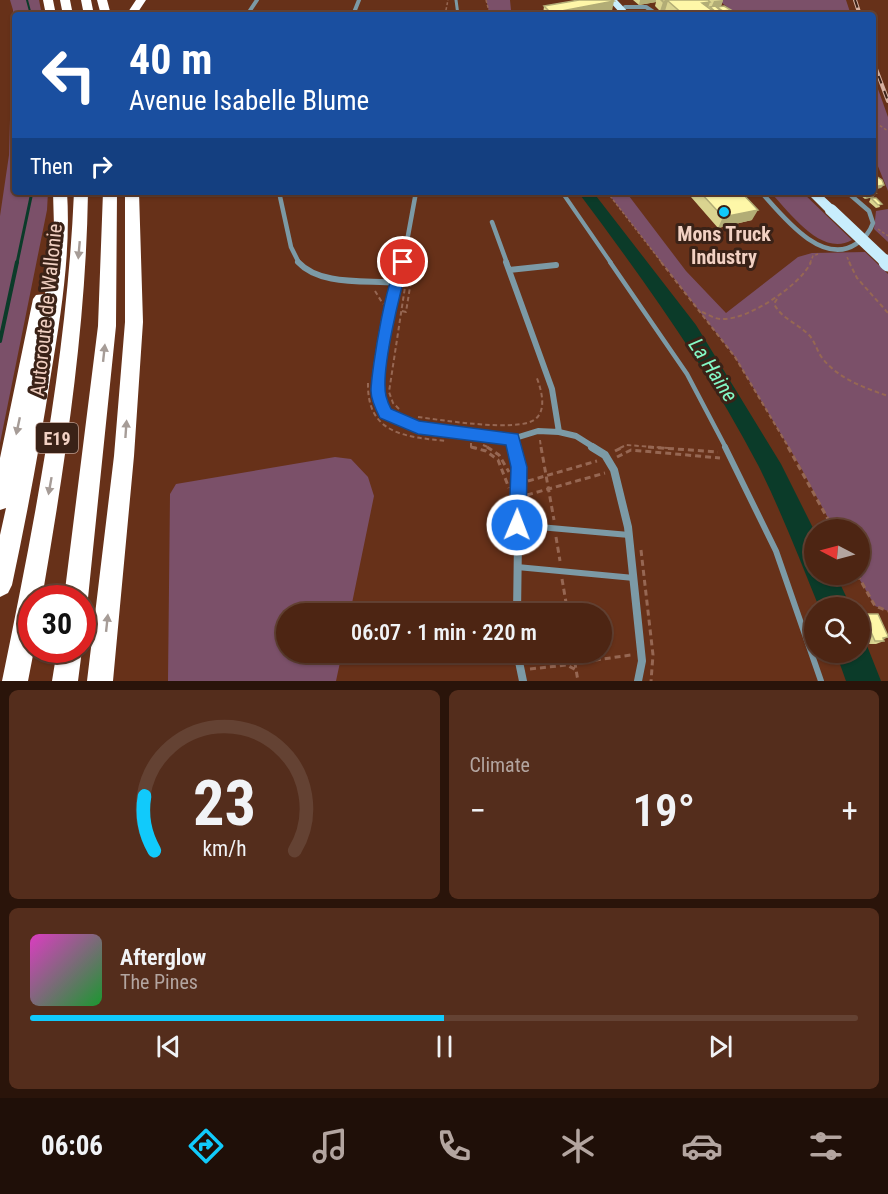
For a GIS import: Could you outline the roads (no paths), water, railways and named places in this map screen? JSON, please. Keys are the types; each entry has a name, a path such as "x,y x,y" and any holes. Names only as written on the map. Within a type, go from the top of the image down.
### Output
{"highway":[{"name":"Autoroute de Wallonie","path":"15,681 52,474 72,330 81,228 81,195"},
{"name":"E19","path":"77,585 107,326 110,195"},
{"path":"100,681 124,456 134,322 132,195"},
{"path":"0,500 17,431 60,197"},
{"path":"0,585 23,482 49,334 62,227 60,197"},
{"path":"65,681 68,663"}],"main road":[{"path":"612,0 624,7"},
{"path":"816,195 888,252"},
{"path":"825,195 888,264"}],"street":[{"path":"624,7 646,7 654,12"},
{"path":"280,195 293,255 303,268 320,276 396,283"},
{"path":"415,195 378,374 378,395 385,413 418,427 512,439 538,431 559,432 576,436 608,454 629,535 635,578 642,661 638,681"},
{"path":"764,195 806,238 823,246 843,249 860,244 872,227 873,218 869,212 850,195"},
{"path":"492,222 552,389 559,432"},
{"path":"509,270 556,264"},
{"path":"512,439 519,467 517,603"},
{"path":"519,663 523,681"}],"lane":[{"path":"563,195 687,374 729,453 776,551 821,681"},
{"path":"517,525 629,535"},
{"path":"517,567 635,578"}],"water":[{"name":"La Haine","path":"580,195 595,195 696,325 781,464 808,519 804,519 804,570 775,500 739,429 674,325"},
{"path":"810,585 841,585 846,597 815,597"},
{"path":"870,653 881,681 846,681 840,663 870,663"}],"waterway":[{"path":"27,0 30,12"},
{"path":"17,263 31,195"},
{"path":"0,341 17,262"}],"railway":[{"path":"855,0 859,12"},
{"path":"876,69 888,101"}],"place":[{"name":"Mons Truck Industry","path":"724,212"}]}
